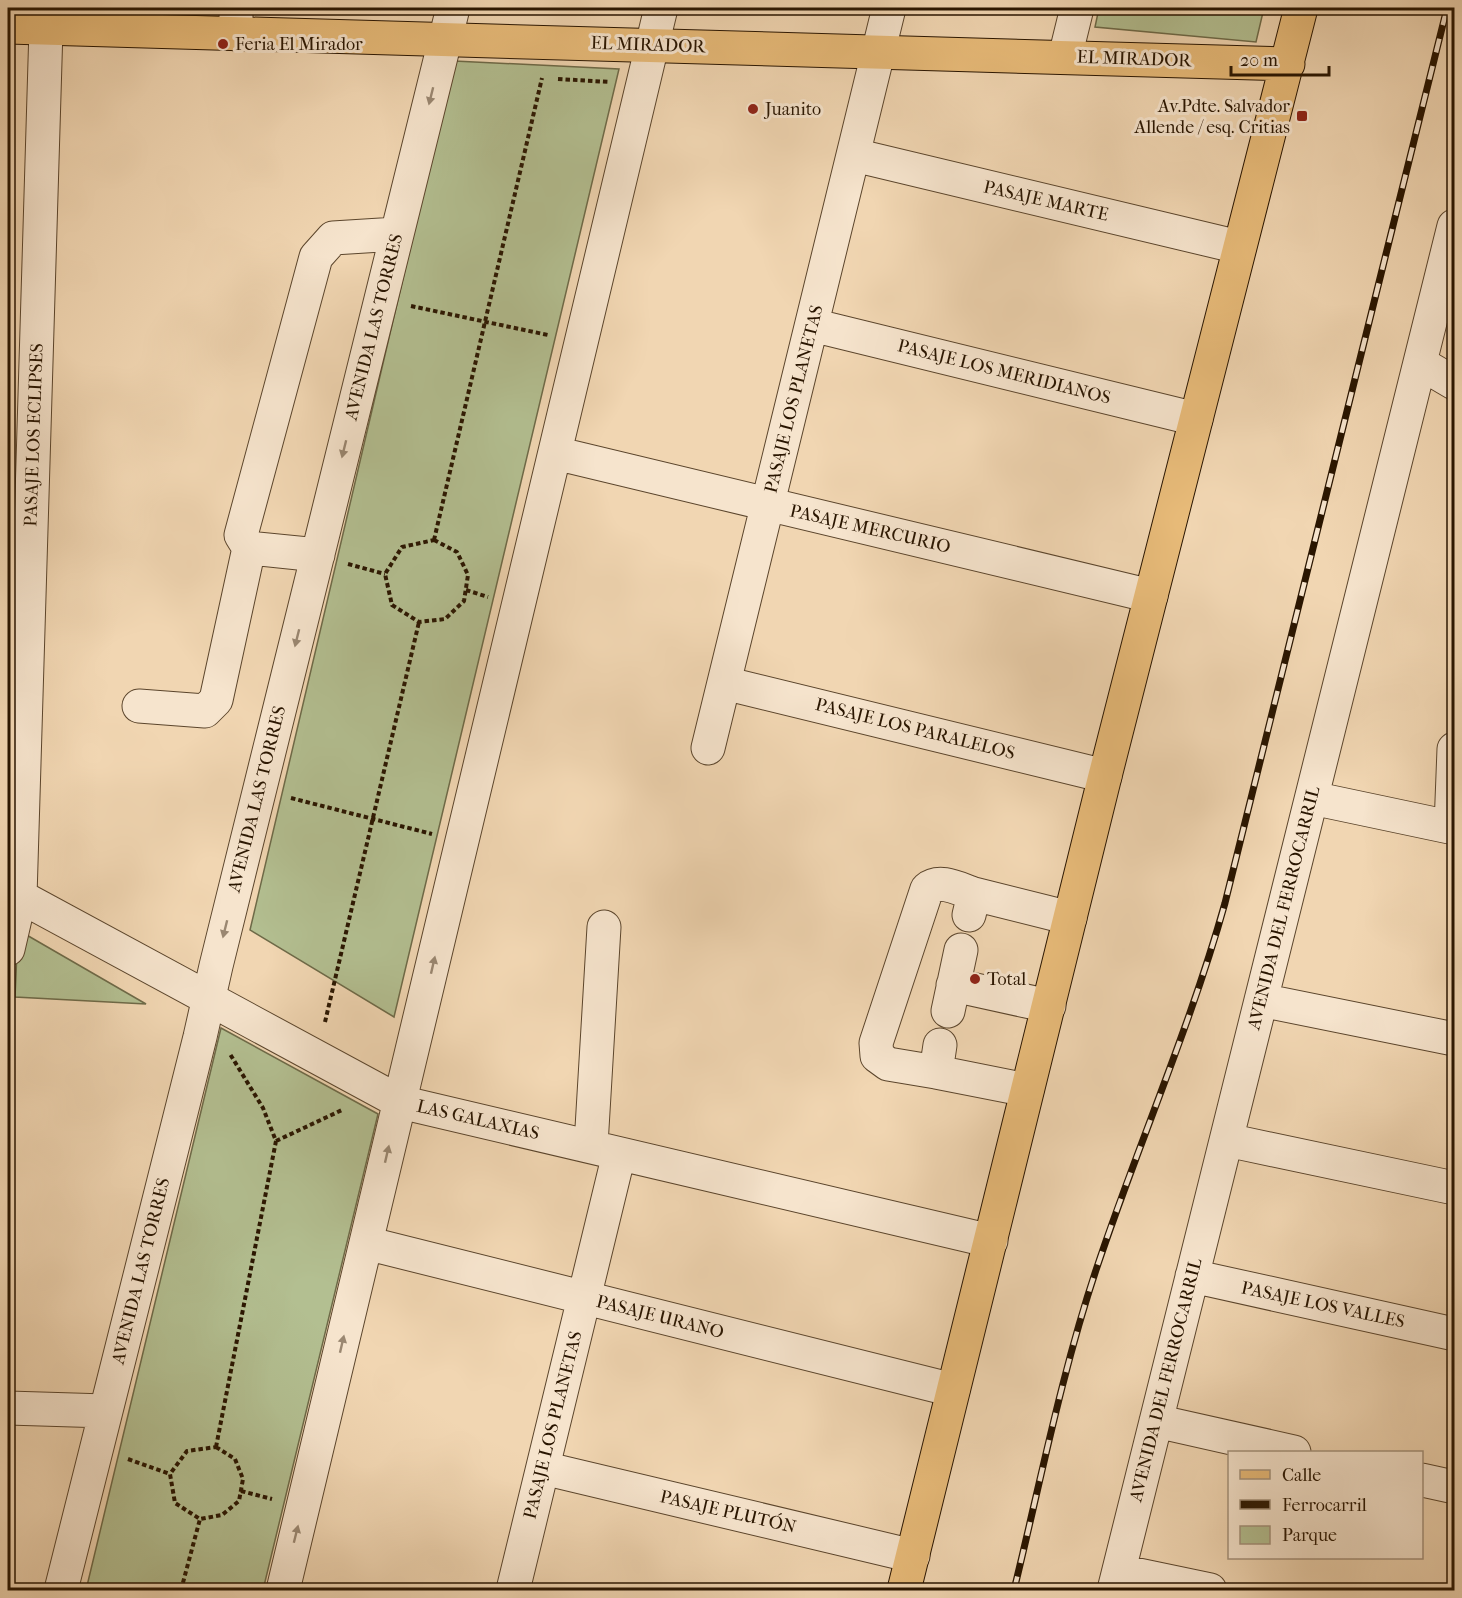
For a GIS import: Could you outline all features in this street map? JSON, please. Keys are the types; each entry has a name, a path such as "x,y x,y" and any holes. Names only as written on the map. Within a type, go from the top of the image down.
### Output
{"main road":[{"path":"904,1590 1105,776 1301,8"},
{"name":"EL MIRADOR","path":"21,22 236,21 445,39 1288,64"}],"street":[{"name":"AVENIDA LAS TORRES","path":"61,1590 453,8"},
{"path":"283,1590 661,8"},
{"name":"PASAJE LOS PLANETAS","path":"708,748 890,8"},
{"path":"1065,57 1077,8"},
{"name":"PASAJE LOS ECLIPSES","path":"8,949 14,893 21,22"},
{"name":"PASAJE MARTE","path":"854,155 1239,247"},
{"name":"AVENIDA DEL FERROCARRIL","path":"1116,1580 1455,226"},
{"path":"139,706 204,711 212,707 216,700 249,548 241,535 316,257 333,238 398,234"},
{"name":"PASAJE LOS MERIDIANOS","path":"812,325 1196,419"},
{"path":"1420,363 1455,383"},
{"name":"PASAJE MERCURIO","path":"555,453 1151,596"},
{"path":"249,548 318,555"},
{"name":"PASAJE LOS PARALELOS","path":"724,683 1105,776"},
{"path":"1312,798 1453,827 1455,749"},
{"path":"1027,1090 938,1058 888,1064 877,1056 876,1043 927,889 933,884 943,884 971,905 1070,918"},
{"name":"LAS GALAXIAS","path":"14,893 400,1102 991,1241"},
{"name":"PASAJE LOS PLANETAS","path":"513,1590 584,1298 605,1149 604,927"},
{"path":"961,950 951,998 1049,1006"},
{"path":"1261,1000 1455,1039"},
{"path":"1227,1140 1455,1188"},
{"name":"PASAJE URANO","path":"366,1243 953,1390"},
{"name":"PASAJE LOS VALLES","path":"1192,1276 1455,1334"},
{"path":"8,1408 106,1411"},
{"path":"1156,1421 1290,1451"},
{"name":"PASAJE PLUTÓN","path":"543,1468 913,1556"},
{"path":"1423,1480 1455,1486"},
{"path":"1116,1580 1210,1590"}],"path":[{"path":"434,540 542,78 643,84"},
{"path":"381,300 581,342"},
{"path":"434,540 457,552 461,560 468,575 464,601 445,619 419,622 392,605 385,574 402,547 434,540"},
{"path":"325,1022 419,622"},
{"path":"259,791 462,842"},
{"path":"216,1447 276,1141 262,1108 227,1049"},
{"path":"276,1141 342,1110"},
{"path":"97,1447 170,1474"},
{"path":"216,1447 235,1459 243,1479 238,1501 222,1515 200,1519 175,1503 170,1474 187,1450 216,1447"},
{"path":"181,1590 200,1519"}],"green space":[{"path":"1099,8 1264,8 1256,42 1095,27"},
{"path":"454,61 619,69 394,1017 250,930"},
{"path":"18,930 146,1004 15,997"},
{"path":"221,1028 378,1114 263,1590 86,1590"}],"railway":[{"path":"1014,1590 1083,1310 1112,1224 1180,1042 1225,903 1447,8"}],"place":[{"name":"Feria El Mirador","path":"223,44"},
{"name":"Juanito","path":"753,109"},
{"name":"Av.Pdte. Salvador Allende / esq. Critias","path":"1302,116"},
{"name":"Total","path":"975,979"}]}
